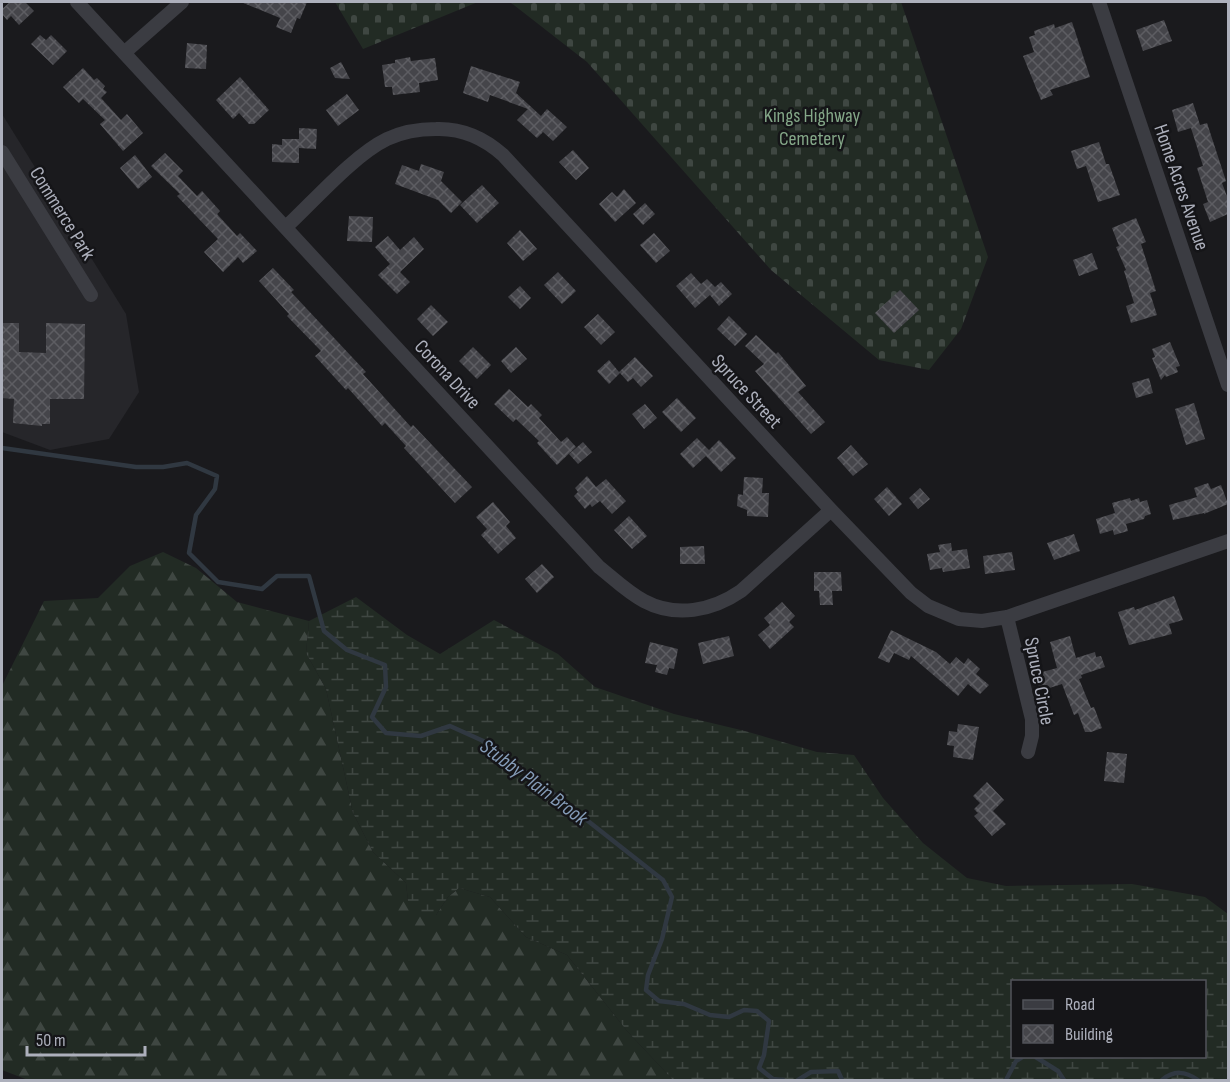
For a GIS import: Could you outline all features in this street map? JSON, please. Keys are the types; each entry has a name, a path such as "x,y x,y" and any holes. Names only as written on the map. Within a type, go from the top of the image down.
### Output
{"street":[{"name":"Corona Drive","path":"77,2 599,567 644,601 682,611 712,607 728,600 831,510"},
{"path":"124,53 182,2"},
{"name":"Home Acres Avenue","path":"1099,2 1228,385"},
{"name":"Spruce Street","path":"286,227 360,158 386,140 410,132 440,129 460,131 480,137 503,155 910,593 927,606 950,616 982,621 1007,617 1228,541"},
{"name":"Commerce Park","path":"2,152 91,296"},
{"name":"Spruce Circle","path":"1007,617 1032,719 1029,752"}],"shaded area":[{"path":"2,114 126,314 139,392 109,439 50,450 2,432"}],"green space":[{"path":"335,2 478,2 363,49"},
{"name":"Kings Highway Cemetery","path":"510,2 901,2 988,257 961,329 929,370 879,360 771,270 587,62"},
{"path":"163,552 196,568 237,602 309,621 306,653 326,689 353,813 373,852 406,883 408,901 436,915 448,897 459,888 490,897 526,937 567,955 627,1031 673,1080 28,1080 2,1070 2,686 44,601 98,598 130,566"},
{"path":"356,597 407,635 440,654 494,620 558,654 595,687 674,714 745,731 817,752 854,755 883,798 923,843 967,878 1006,886 1132,884 1205,897 1228,914 1228,1080 673,1080 627,1031 567,955 526,937 490,897 459,888 448,897 436,915 417,916 408,901 406,883 373,852 353,813 326,689 306,653 309,621"}],"building":[{"path":"10,2 25,2 34,11 19,25 11,16 7,20 2,14 2,9"},
{"path":"241,2 307,2 291,33 276,27 280,18"},
{"path":"1164,20 1172,41 1143,51 1136,30"},
{"path":"1072,22 1090,77 1050,90 1053,95 1041,100 1023,56 1034,52 1029,37 1035,35 1034,31 1054,24 1055,28"},
{"path":"40,35 46,40 51,35 67,51 53,65 31,44"},
{"path":"187,43 207,45 206,69 185,68"},
{"path":"410,57 411,61 435,58 438,80 419,83 420,92 393,95 392,87 385,87 382,65"},
{"path":"341,62 350,79 335,78 330,68"},
{"path":"471,66 520,82 516,93 541,116 547,109 567,127 553,141 543,132 537,138 517,120 528,109 490,95 488,102 463,93"},
{"path":"83,68 94,80 97,78 105,86 103,89 107,92 101,98 121,120 127,114 143,133 123,151 100,124 105,120 83,99 79,103 63,87"},
{"path":"240,77 269,110 254,124 249,124 239,113 233,119 216,100"},
{"path":"347,94 359,110 338,126 326,110"},
{"path":"1193,103 1200,125 1207,123 1226,181 1222,183 1228,199 1228,214 1210,222 1203,204 1208,202 1197,168 1203,166 1191,128 1178,132 1172,110"},
{"path":"299,128 317,129 316,149 299,148 299,163 272,162 272,144 282,145 282,139 299,139"},
{"path":"1099,142 1120,195 1098,202 1086,166 1077,169 1071,151"},
{"path":"573,150 589,168 576,180 559,162"},
{"path":"165,153 183,171 178,176 197,196 202,191 220,211 217,214 237,236 240,233 257,251 243,263 238,257 223,272 204,252 218,239 177,196 180,194 151,166"},
{"path":"135,155 152,177 138,189 120,168"},
{"path":"421,164 444,172 441,181 462,202 451,213 438,200 395,184 402,165 419,171"},
{"path":"482,185 499,203 477,223 460,205"},
{"path":"624,189 636,203 615,222 599,204 612,192 617,197"},
{"path":"645,203 655,214 643,225 633,214"},
{"path":"349,216 373,217 372,242 347,241"},
{"path":"1136,218 1146,242 1141,244 1156,291 1150,293 1157,315 1131,323 1126,306 1134,303 1112,228"},
{"path":"520,230 537,249 523,261 507,243"},
{"path":"654,233 670,251 656,263 640,245"},
{"path":"388,236 400,250 414,237 424,249 400,272 410,282 397,294 378,275 390,264 375,247"},
{"path":"1092,253 1098,269 1079,276 1073,260"},
{"path":"273,268 294,290 291,292 366,372 363,374 411,427 413,425 472,487 455,503 404,448 406,446 385,423 382,426 315,356 321,351 287,316 289,314 259,281"},
{"path":"558,272 576,291 562,304 544,285"},
{"path":"691,273 701,284 707,279 715,287 721,282 732,294 719,306 710,295 695,308 676,286"},
{"path":"520,286 531,298 520,309 508,297"},
{"path":"900,290 919,310 894,333 875,313"},
{"path":"431,305 448,322 433,336 417,319"},
{"path":"598,314 615,332 601,345 584,327"},
{"path":"729,316 747,334 735,346 717,329"},
{"path":"2,323 19,323 19,352 46,353 46,323 85,324 84,399 50,399 50,424 42,424 42,426 13,423 14,399 2,398"},
{"path":"756,335 776,354 778,352 806,386 798,392 825,422 811,434 755,371 764,364 745,346"},
{"path":"1170,342 1180,366 1176,367 1178,372 1166,377 1165,375 1161,380 1152,358 1155,357 1152,349"},
{"path":"473,347 491,365 477,379 459,361"},
{"path":"516,347 527,359 511,373 501,361"},
{"path":"635,357 653,376 641,387 633,378 628,382 620,373 609,384 597,371 609,360 619,372"},
{"path":"1149,378 1153,393 1136,398 1132,383"},
{"path":"509,389 528,407 531,404 542,415 539,418 561,442 567,437 576,447 557,465 537,443 539,441 516,419 513,422 494,404"},
{"path":"677,398 696,418 681,432 662,412"},
{"path":"1194,403 1205,439 1186,445 1175,409"},
{"path":"645,404 657,418 644,429 632,414"},
{"path":"697,438 709,450 719,440 736,458 721,472 706,456 693,468 680,454"},
{"path":"583,442 592,452 578,464 569,454"},
{"path":"851,445 868,464 853,476 837,458"},
{"path":"587,476 596,487 606,479 626,501 612,514 600,501 592,507 590,504 585,509 574,496 578,492 575,488"},
{"path":"744,477 763,478 762,493 769,493 768,517 747,516 747,510 737,506 738,494 743,495"},
{"path":"1208,483 1211,489 1221,485 1228,504 1204,514 1173,520 1169,505 1197,497 1194,488"},
{"path":"887,487 902,504 889,516 874,499"},
{"path":"920,488 930,499 918,509 909,498"},
{"path":"1130,498 1131,501 1139,498 1140,502 1147,500 1151,514 1145,516 1144,519 1126,524 1128,531 1114,535 1113,530 1100,534 1096,519 1115,513 1112,503"},
{"path":"493,502 510,522 506,526 516,538 498,554 481,535 487,529 476,517"},
{"path":"629,516 647,536 632,549 614,530"},
{"path":"1074,534 1080,551 1054,560 1047,543"},
{"path":"951,543 952,551 967,549 970,568 943,572 942,568 930,570 927,554 940,552 938,545"},
{"path":"704,546 705,564 680,564 680,547"},
{"path":"1012,552 1015,570 985,574 983,556"},
{"path":"542,564 554,577 537,593 525,579"},
{"path":"814,572 841,572 842,591 832,591 833,605 820,605 819,591 814,591"},
{"path":"1174,596 1183,620 1169,624 1172,634 1129,645 1118,612 1134,607 1135,610"},
{"path":"782,602 795,616 789,622 794,627 770,649 758,635 770,625 764,618"},
{"path":"891,630 936,652 950,664 956,657 964,664 968,658 980,669 976,674 989,685 980,694 968,684 958,696 911,656 909,660 894,653 889,663 878,658"},
{"path":"729,636 734,656 703,664 698,643"},
{"path":"1070,636 1076,658 1095,652 1096,657 1101,656 1105,667 1081,675 1082,678 1079,679 1102,728 1091,732 1085,732 1078,713 1074,715 1062,684 1040,691 1035,674 1057,668 1050,642"},
{"path":"650,642 678,649 674,669 669,668 667,675 655,672 657,665 645,663"},
{"path":"958,724 979,727 973,760 953,757 954,746 947,745 949,731 957,732"},
{"path":"1107,752 1127,754 1124,783 1104,781"},
{"path":"987,782 1004,800 993,811 1006,824 992,836 974,816 978,813 974,809 980,803 973,796"}],"waterway":[{"name":"Stubby Plain Brook","path":"2,448 136,467 163,467 187,463 217,476 215,489 196,515 189,553 218,582 262,589 277,576 309,576 324,631 347,650 385,665 386,687 372,717 386,733 421,736 450,726 490,744 663,880 672,897 662,939 648,975 646,990 659,1001 684,1004 710,1015 729,1017 744,1010 757,1011 769,1021 764,1055 759,1068 773,1079 783,1080"},
{"name":"Stubby Plain Brook","path":"1006,1080 1016,1061 1021,1058"},
{"name":"Stubby Plain Brook","path":"1037,1058 1058,1071 1064,1080"},
{"name":"Stubby Plain Brook","path":"798,1080 811,1072 838,1071 842,1080"},
{"name":"Stubby Plain Brook","path":"1162,1080 1175,1073 1189,1075 1198,1080"}]}
